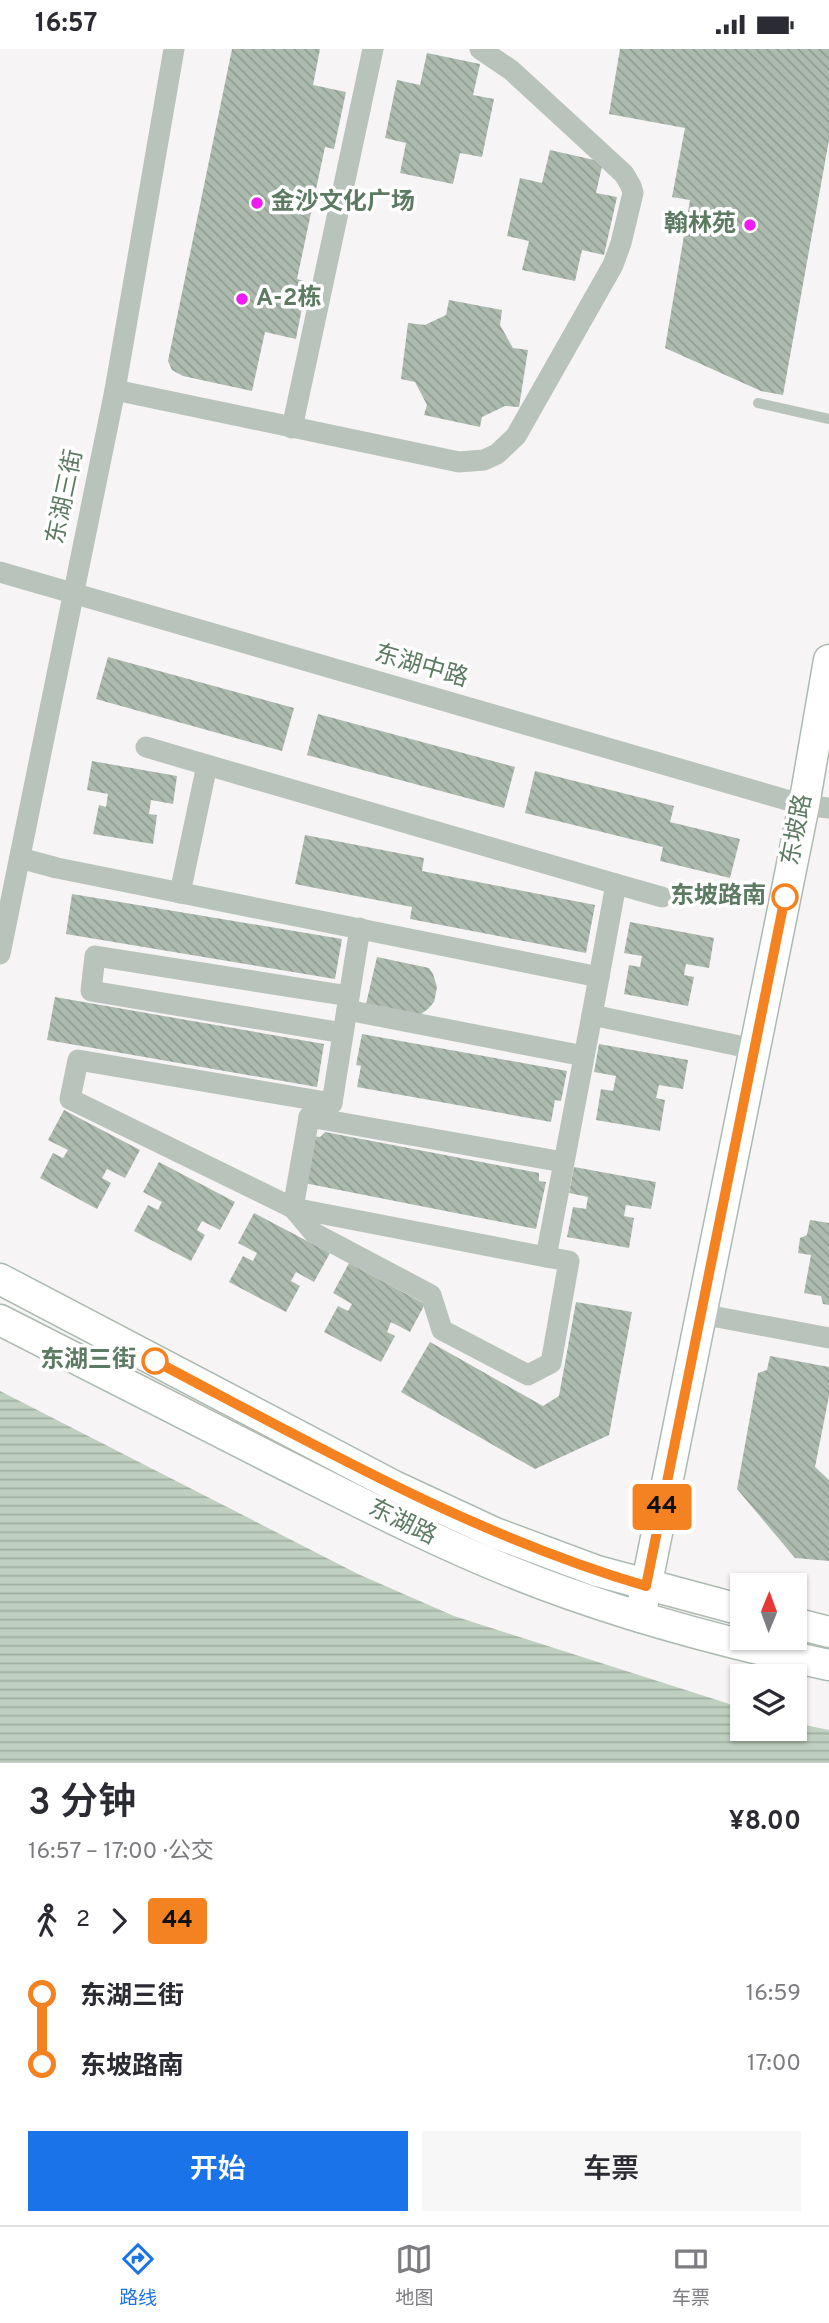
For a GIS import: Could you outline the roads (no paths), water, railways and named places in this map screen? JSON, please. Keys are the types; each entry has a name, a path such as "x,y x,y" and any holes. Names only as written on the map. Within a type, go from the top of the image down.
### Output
{"main road":[{"name":"东坡路","path":"640,1617 754,1049 816,806 829,660"},
{"name":"东湖路","path":"0,1279 417,1497 525,1545 597,1571 730,1607"},
{"name":"东湖路","path":"0,1320 416,1531 510,1572 640,1617 829,1665"},
{"path":"807,1626 829,1632"}],"street":[{"name":"东湖三街","path":"0,954 5,904 20,857 116,390 174,49"},
{"path":"292,428 373,49"},
{"path":"116,390 459,462 480,461 494,456 507,446 526,421 612,265 632,202 630,183 624,174 511,70 480,49"},
{"name":"东湖中路","path":"0,572 816,806"},
{"path":"146,747 662,897"},
{"path":"180,893 207,765"},
{"path":"20,857 57,868 599,977"},
{"path":"546,1257 616,884"},
{"path":"293,1208 309,1117 332,1103 360,929"},
{"path":"343,1033 91,991 95,956 348,1003 584,1056"},
{"path":"592,1015 754,1049"},
{"path":"293,1208 314,1233 431,1295 442,1330 527,1375 551,1363 569,1261 293,1208 71,1099 78,1060 332,1103"},
{"path":"309,1117 564,1162"},
{"path":"701,1314 829,1338"}],"lane":[{"path":"758,404 829,419"}],"place":[{"name":"金沙文化广场","path":"257,203"},
{"name":"翰林苑","path":"750,225"},
{"name":"A-2栋","path":"242,299"},
{"name":"东坡路南","path":"785,897"},
{"name":"东湖三街","path":"155,1361"}]}
